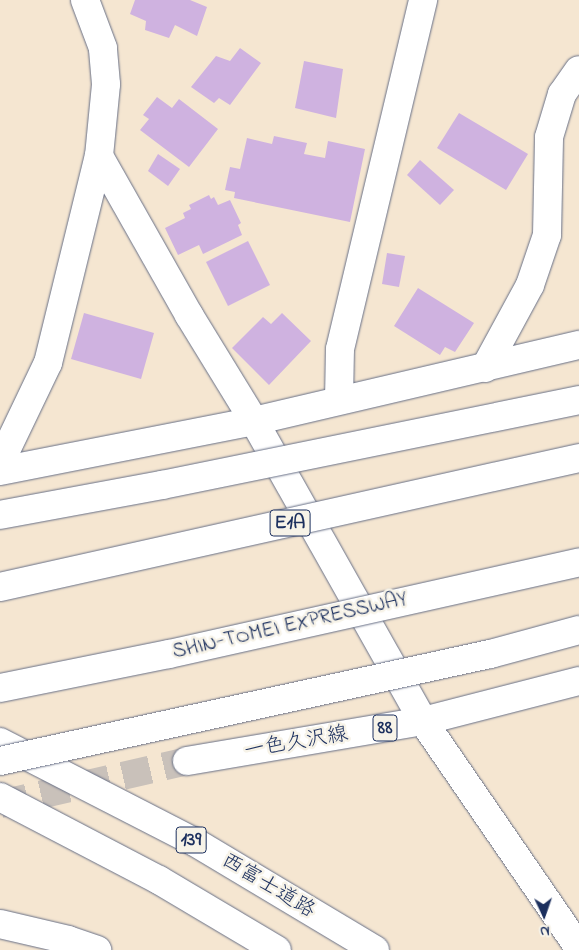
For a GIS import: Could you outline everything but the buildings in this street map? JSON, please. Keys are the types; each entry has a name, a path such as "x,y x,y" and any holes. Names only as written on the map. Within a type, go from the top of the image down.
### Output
{"main road":[{"path":"0,463 48,363 99,156 106,84 103,48 85,0"},
{"path":"339,400 340,349 423,0"},
{"path":"485,368 530,285 547,235 549,137 562,94 579,70"},
{"path":"99,156 189,315 254,421 424,721 579,948"},
{"path":"0,471 254,421 579,345"},
{"path":"0,515 162,485 579,400"},
{"name":"E1A","path":"0,587 579,458"},
{"name":"SHIN-TOMEI EXPRESSWAY","path":"0,688 169,654 579,562"},
{"path":"0,761 490,654 579,630"},
{"name":"一色久沢線","path":"187,761 424,721 579,681"},
{"name":"西富士道路","path":"0,742 193,842 375,950"},
{"name":"139","path":"0,796 159,880 277,950"},
{"path":"0,924 68,940 97,950"}],"tunnel":[{"path":"0,804 187,761"}]}
